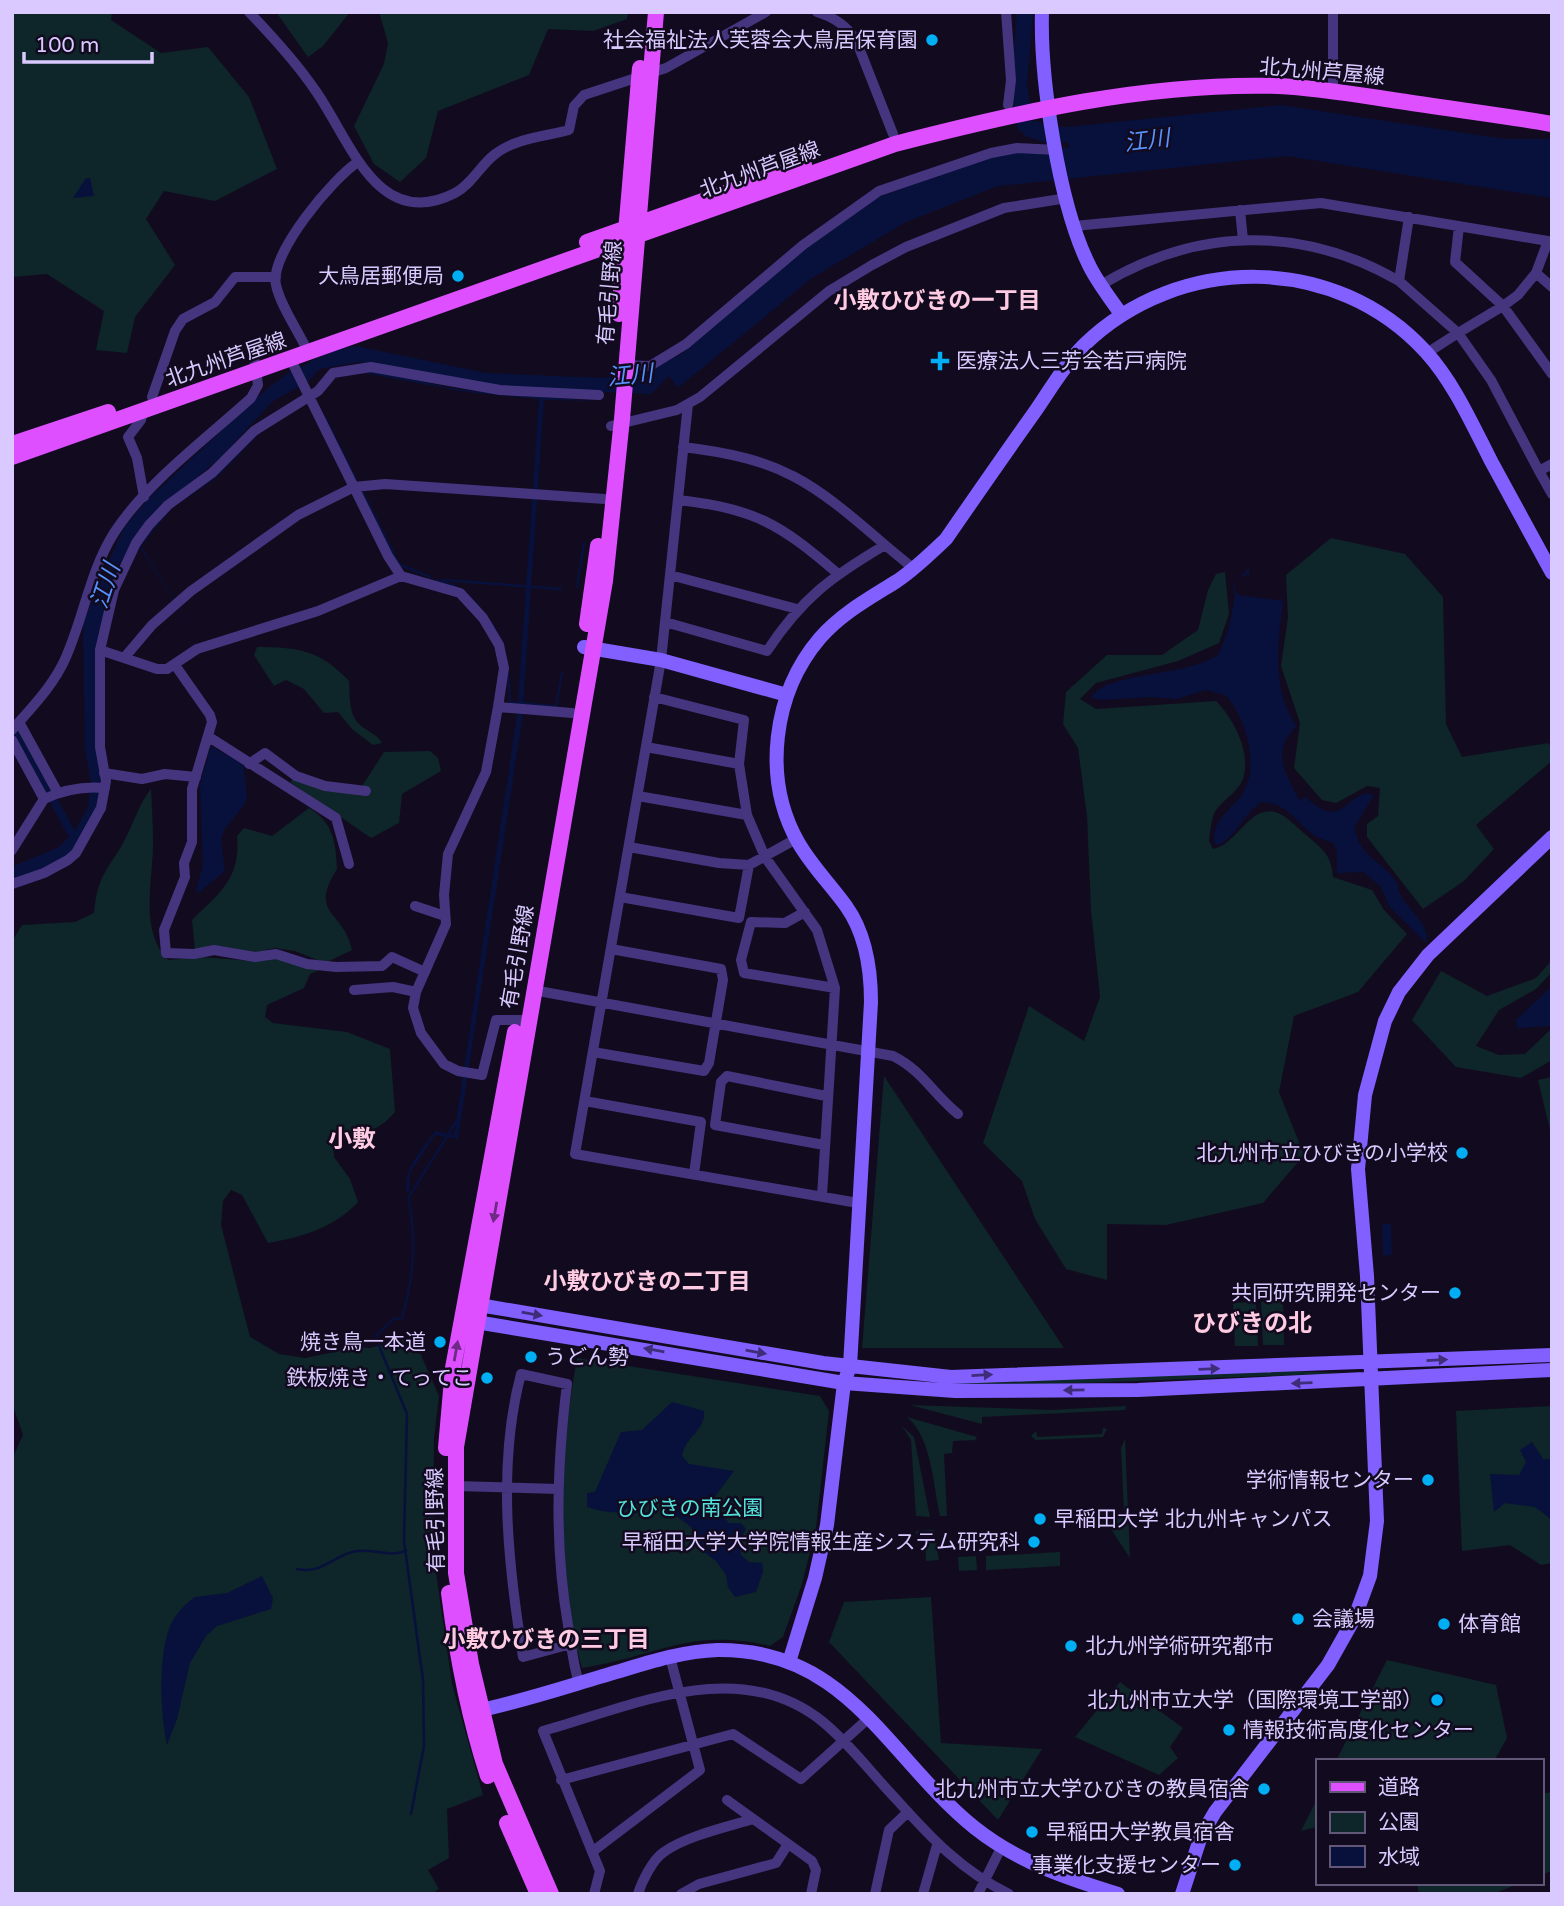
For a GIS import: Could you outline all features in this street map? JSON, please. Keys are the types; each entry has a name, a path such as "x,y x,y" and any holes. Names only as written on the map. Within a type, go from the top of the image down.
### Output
{"main road":[{"name":"有毛引野線","path":"645,12 645,75"},
{"name":"有毛引野線","path":"523,1019 533,990 589,648 616,423 645,75 656,12"},
{"name":"北九州芦屋線","path":"12,444 152,397 256,366 294,364 631,232 893,134 1006,110 1043,107 1235,76 1552,115"},
{"name":"北九州芦屋線","path":"1333,86 1552,124"},
{"name":"北九州芦屋線","path":"12,457 143,411 304,344 895,144 1006,110"},
{"name":"有毛引野線","path":"551,1894 495,1764 456,1652 445,1531 447,1429 472,1306 523,1019 572,713 589,648 616,423"},
{"name":"有毛引野線","path":"472,1306 476,1322 460,1411 455,1486 456,1573 475,1711 491,1782 538,1894"}],"street":[{"path":"249,12 284,49 314,88 340,126 358,162 376,184 390,196 419,204 455,193 493,156 509,146 569,130 574,106 583,95 645,75 695,54 705,45 739,30 766,12"},
{"path":"817,12 835,18 848,28 856,40 893,134"},
{"path":"1006,12 1011,80 1006,110"},
{"path":"1042,12 1043,107 1057,148 1074,226 1088,264 1121,314"},
{"path":"1333,12 1333,86"},
{"path":"621,371 650,366 687,344 803,245 879,191 991,153 1017,148 1057,148"},
{"path":"304,344 276,285 276,271 312,205 358,162"},
{"path":"616,423 688,404 719,385 829,291 906,247 1004,208 1067,195"},
{"path":"1074,226 1321,203 1548,241 1536,273 1518,295 1427,353"},
{"path":"1240,210 1243,240"},
{"path":"1399,281 1409,217"},
{"path":"1459,226 1455,262 1503,306 1552,374"},
{"path":"1101,285 1132,266 1165,253 1223,241 1273,240 1327,249 1356,258 1399,281 1458,333 1491,380 1552,494"},
{"path":"1536,273 1552,287"},
{"path":"789,1662 815,1578 827,1525 844,1383 850,1366 866,1051 871,1002 867,952 848,908 796,839 777,783 776,750 787,695 800,667 820,638 843,616 914,569 946,539 1083,346 1121,314 1158,296 1210,280 1278,276 1311,283 1353,298 1383,314 1427,353 1463,406 1552,573"},
{"path":"152,397 174,331 183,319 215,302 235,277 276,277"},
{"path":"294,364 388,556 401,576"},
{"path":"58,793 16,726 48,688 60,668 100,561 113,534 144,497 251,398 258,385 256,366"},
{"path":"12,884 44,873 76,853 101,808 105,788 100,747 100,650 114,590 136,543 169,505 212,473 254,431 306,391 318,391 334,373 371,367 500,390 599,395"},
{"path":"688,404 661,660 575,1154 858,1203"},
{"path":"143,411 141,420 128,437 137,458 144,497"},
{"path":"683,447 747,457 786,470 825,494 914,569"},
{"path":"1539,471 1552,464"},
{"path":"124,658 152,625 191,591 298,515 354,487 385,484 605,499"},
{"path":"678,500 709,503 756,515 802,543 837,573"},
{"path":"665,622 767,651 797,609 837,573 885,545"},
{"path":"670,575 797,609"},
{"path":"100,650 157,669 175,665 197,649 318,611 401,576 460,593 483,618 499,645 504,668 486,772 448,854 446,924 416,992 413,1008 416,1023 430,1048 444,1064 458,1071 482,1075 493,1025 501,1018 523,1019"},
{"path":"589,648 661,660 787,695"},
{"path":"175,665 211,715 209,737 192,789 192,842 184,863 185,877 164,930 166,953 194,954 214,950 245,956 276,954 292,956 307,964 345,967 382,967 392,957 425,972"},
{"path":"654,696 744,720 739,764 747,815 765,857 805,912 825,948 835,988 822,1196"},
{"path":"498,707 572,713"},
{"path":"209,737 325,808 336,818 349,864"},
{"path":"12,740 44,799"},
{"path":"248,763 261,748 271,746"},
{"path":"646,747 739,764"},
{"path":"248,763 265,753 296,776 325,786 366,791"},
{"path":"104,773 142,779 165,774 196,777"},
{"path":"12,850 44,799 58,793 90,787 105,788"},
{"path":"638,796 747,815"},
{"path":"1182,1894 1201,1836 1215,1812 1328,1665 1342,1643 1370,1576 1377,1521 1359,1142 1376,1050 1402,987 1440,942 1552,837"},
{"path":"628,847 719,863 749,864 796,839"},
{"path":"620,897 739,918 749,864"},
{"path":"415,906 445,916"},
{"path":"805,912 785,923 751,922 741,960 744,973 835,988"},
{"path":"593,1052 704,1071 709,1063 723,980 721,969 611,949"},
{"path":"354,990 393,987 416,992"},
{"path":"533,990 893,1056 909,1064 923,1076 942,1101 958,1114"},
{"path":"824,1145 715,1125 721,1082 727,1076 827,1096"},
{"path":"584,1101 701,1122 694,1174"},
{"path":"472,1306 850,1366 951,1377 1369,1364 1552,1355"},
{"path":"476,1322 844,1383 955,1391 1370,1380 1552,1370"},
{"path":"571,1644 523,1657 512,1575 508,1488 516,1394 521,1374 567,1384 556,1533 579,1683"},
{"path":"455,1486 558,1489"},
{"path":"475,1711 670,1657 720,1650 747,1652 789,1662 839,1689 870,1717 952,1807 1001,1848 1049,1872 1118,1894"},
{"path":"592,1852 700,1770 670,1657"},
{"path":"594,1894 600,1871 543,1731 680,1692 707,1687 763,1692 805,1710 843,1742 937,1845 982,1881 1009,1894"},
{"path":"561,1780 733,1734 801,1779 870,1717"},
{"path":"727,1800 812,1861 816,1870 811,1894"},
{"path":"875,1894 889,1830 908,1812"},
{"path":"638,1894 642,1881 663,1852 706,1833 753,1819"},
{"path":"681,1894 699,1884 776,1863 788,1844"},
{"path":"923,1894 937,1845"},
{"path":"978,1894 982,1881 1001,1848"}],"green space":[{"path":"12,12 112,12 111,20 161,53 208,47 249,97 277,169 215,201 164,191 146,219 175,265 135,317 127,353 96,350 104,311 47,274 12,277"},
{"path":"276,12 350,12 323,46 308,57"},
{"path":"379,12 628,12 627,19 593,31 548,29 529,75 438,111 426,158 400,182 374,164 354,126 384,64 388,43"},
{"path":"1331,538 1405,554 1443,597 1446,724 1462,757 1548,743 1552,748 1552,761 1476,825 1494,849 1464,881 1423,909 1367,837 1367,824 1378,816 1380,788 1367,786 1336,803 1322,800 1294,768 1300,723 1281,666 1288,617 1286,575"},
{"path":"1225,572 1229,614 1219,643 1178,661 1096,683 1080,699 1096,709 1216,701 1239,735 1245,765 1239,786 1214,814 1209,841 1213,849 1230,839 1261,813 1270,811 1280,814 1325,852 1333,877 1372,890 1384,910 1407,934 1358,992 1294,1016 1279,1092 1304,1155 1263,1203 1166,1225 1107,1224 1107,1280 1066,1269 1035,1219 1022,1181 983,1143 1029,1006 1084,1041 1100,997 1091,910 1087,816 1078,748 1063,724 1066,692 1107,655 1162,655 1198,630 1208,590 1216,574"},
{"path":"257,647 307,652 328,663 349,681 350,704 356,721 382,743 373,745 352,729 338,712 324,713 304,689 286,680 274,686 254,655"},
{"path":"430,751 438,758 441,771 402,794 399,823 371,838 290,782 293,779 357,794 384,752"},
{"path":"151,789 151,920 153,934 168,960 200,957 254,961 277,958 322,969 310,974 304,988 267,1005 265,1017 273,1023 347,1032 390,1049 395,1112 382,1124 367,1132 333,1140 334,1157 350,1179 358,1202 328,1225 293,1238 268,1243 242,1195 231,1190 223,1201 221,1225 250,1337 279,1354 305,1358 359,1347 370,1348 413,1337 439,1396 434,1438 433,1552 452,1684 483,1795 447,1809 449,1858 428,1870 439,1889 431,1894 12,1894 12,1459 23,1435 12,1403 12,941 22,925 75,922 94,913 102,878"},
{"path":"309,808 323,820 332,834 337,869 329,884 327,904 348,937 352,950 325,963 295,951 275,948 256,952 212,945 195,950 192,920 220,893 232,874 236,863 237,836 244,828 272,836"},
{"path":"1552,960 1552,972 1536,989 1499,1010 1476,1046 1499,1055 1525,1054 1552,1028 1552,1060 1521,1078 1456,1067 1412,1020 1441,971 1487,996 1536,978"},
{"path":"884,1076 1064,1348 862,1348"},
{"path":"1552,1077 1552,1138 1538,1080"},
{"path":"1283,1301 1284,1345 1263,1345 1261,1302"},
{"path":"1256,1302 1258,1346 1235,1346 1233,1303"},
{"name":"ひびきの南公園","path":"577,1358 820,1396 829,1411 816,1528 802,1584 783,1637 770,1646 742,1641 695,1642 582,1668 566,1592 562,1514 566,1435"},
{"path":"1268,1370 1345,1373 1032,1385 944,1384 905,1378"},
{"path":"910,1405 1052,1410 1126,1406 1125,1410 982,1417 982,1424"},
{"path":"1552,1406 1552,1563 1541,1565 1510,1545 1462,1551 1456,1411"},
{"path":"907,1417 977,1437 975,1440 953,1441 952,1453 944,1454 947,1516 940,1516 927,1449 922,1437"},
{"path":"902,1426 914,1437 930,1517 916,1516 911,1440"},
{"path":"1103,1428 1107,1429 1103,1437 1036,1440 1031,1436 1036,1431 1037,1437 1102,1434"},
{"path":"1125,1439 1130,1558 1101,1514 1124,1512 1121,1448"},
{"path":"934,1530 939,1560 926,1561 925,1534 916,1534 916,1531"},
{"path":"1060,1552 1060,1566 986,1570 986,1556"},
{"path":"976,1556 977,1570 959,1571 958,1557"},
{"path":"931,1597 941,1743 1042,1749 998,1820 829,1642 844,1602"},
{"path":"1387,1660 1496,1685 1507,1738 1495,1759 1337,1759"},
{"path":"1120,1682 1183,1728 1170,1747 1178,1758 1159,1775 1075,1737"},
{"path":"1552,1792 1552,1871 1543,1874 1543,1794"},
{"path":"1316,1801 1316,1827 1301,1831"},
{"path":"1417,1885 1515,1885 1493,1894 1419,1894"}],"water":[{"path":"1281,105 1504,139 1552,139 1552,198 1287,156 998,186 906,222 812,278 678,388 669,376 651,394 543,389 543,397 597,401 544,400 522,720 458,1139 435,1135 410,1173 409,1192 406,1191 406,1182 411,1166 435,1131 454,1135 517,716 539,399 466,392 364,373 334,378 347,373 375,371 458,389 539,397 540,388 493,386 360,362 320,369 307,382 272,402 222,456 147,520 119,565 98,634 101,798 73,851 45,870 12,881 12,867 59,847 69,837 12,733 12,726 20,731 75,831 88,807 91,782 85,750 83,622 123,529 148,499 262,393 288,373 336,349 356,346 486,373 600,378 646,372 681,354 811,244 878,197 922,181 1026,153 1070,147 1067,142 1049,144 1025,136 1019,124 1037,121 1048,127 1067,127"},
{"path":"86,178 90,178 94,196 73,198"},
{"path":"289,414 259,434 217,477 171,509 141,546 202,645 139,546 169,509 214,476 260,431"},
{"path":"1236,582 1234,588 1238,595 1283,601 1278,665 1283,696 1296,725 1286,739 1282,756 1285,771 1299,800 1306,797 1319,807 1338,811 1358,797 1365,794 1374,795 1355,826 1357,836 1365,851 1397,883 1402,898 1425,929 1426,943 1389,906 1381,887 1364,872 1337,873 1337,852 1334,844 1316,837 1278,806 1261,802 1225,841 1219,845 1214,843 1219,821 1243,793 1250,769 1244,728 1239,715 1225,695 1206,690 1177,699 1150,697 1100,700 1091,697 1100,689 1114,683 1189,667 1219,654 1229,628 1235,596 1233,585"},
{"path":"211,746 243,764 247,795 244,805 224,830 221,840 225,871 198,893 196,891 203,864 200,784"},
{"path":"1552,986 1552,1026 1517,1028 1516,1020"},
{"path":"1382,1224 1391,1224 1392,1255 1383,1256"},
{"path":"672,1402 704,1411 702,1423 687,1443 682,1456 689,1464 734,1471 714,1498 720,1513 729,1523 741,1523 746,1529 739,1543 741,1555 749,1562 762,1563 763,1572 756,1592 735,1597 728,1587 726,1575 716,1561 701,1550 691,1527 655,1499 618,1512 587,1507 587,1493 595,1492 621,1432 642,1430"},
{"path":"1532,1442 1543,1459 1552,1459 1552,1520 1535,1507 1505,1503 1494,1512 1490,1474 1519,1475 1526,1462 1520,1450"},
{"path":"262,1576 273,1598 271,1609 217,1626 206,1636 190,1663 177,1719 167,1745 163,1717 162,1669 163,1653 172,1622 195,1597 227,1593"}],"waterway":[{"path":"1025,12 1019,86 1025,125"},
{"name":"江川","path":"948,175 993,160 1025,157"},
{"path":"326,419 357,482"},
{"path":"362,491 399,564 430,577"},
{"path":"577,587 584,543"},
{"path":"437,580 457,587"},
{"path":"444,580 561,589"},
{"path":"468,595 480,608"},
{"path":"491,622 504,646"},
{"path":"508,674 510,702 556,706 562,673"},
{"path":"411,1814 424,1746 423,1680 404,1541 407,1414 375,1336 394,1319 402,1318 413,1258 413,1228 408,1198 458,1119"},
{"path":"297,1569 313,1569 352,1552 406,1551"}],"place":[{"name":"社会福祉法人芙蓉会大鳥居保育園","path":"932,40"},
{"name":"大鳥居郵便局","path":"458,276"},
{"name":"医療法人三芳会若戸病院","path":"940,361"},
{"name":"北九州市立ひびきの小学校","path":"1462,1153"},
{"name":"共同研究開発センター","path":"1455,1293"},
{"name":"焼き鳥一本道","path":"440,1342"},
{"name":"うどん勢","path":"531,1357"},
{"name":"鉄板焼き・てってこ","path":"487,1378"},
{"name":"学術情報センター","path":"1428,1480"},
{"name":"早稲田大学 北九州キャンパス","path":"1040,1519"},
{"name":"早稲田大学大学院情報生産システム研究科","path":"1034,1542"},
{"name":"会議場","path":"1298,1619"},
{"name":"体育館","path":"1444,1624"},
{"name":"北九州学術研究都市","path":"1071,1646"},
{"name":"北九州市立大学（国際環境工学部）","path":"1437,1700"},
{"name":"情報技術高度化センター","path":"1229,1730"},
{"name":"北九州市立大学ひびきの教員宿舎","path":"1264,1789"},
{"name":"早稲田大学教員宿舎","path":"1032,1832"},
{"name":"事業化支援センター","path":"1235,1865"}],"district":[{"name":"小敷ひびきの一丁目","path":"937,301"},
{"name":"小敷","path":"352,1139"},
{"name":"小敷ひびきの二丁目","path":"647,1282"},
{"name":"ひびきの北","path":"1252,1323"},
{"name":"小敷ひびきの三丁目","path":"546,1640"}]}
